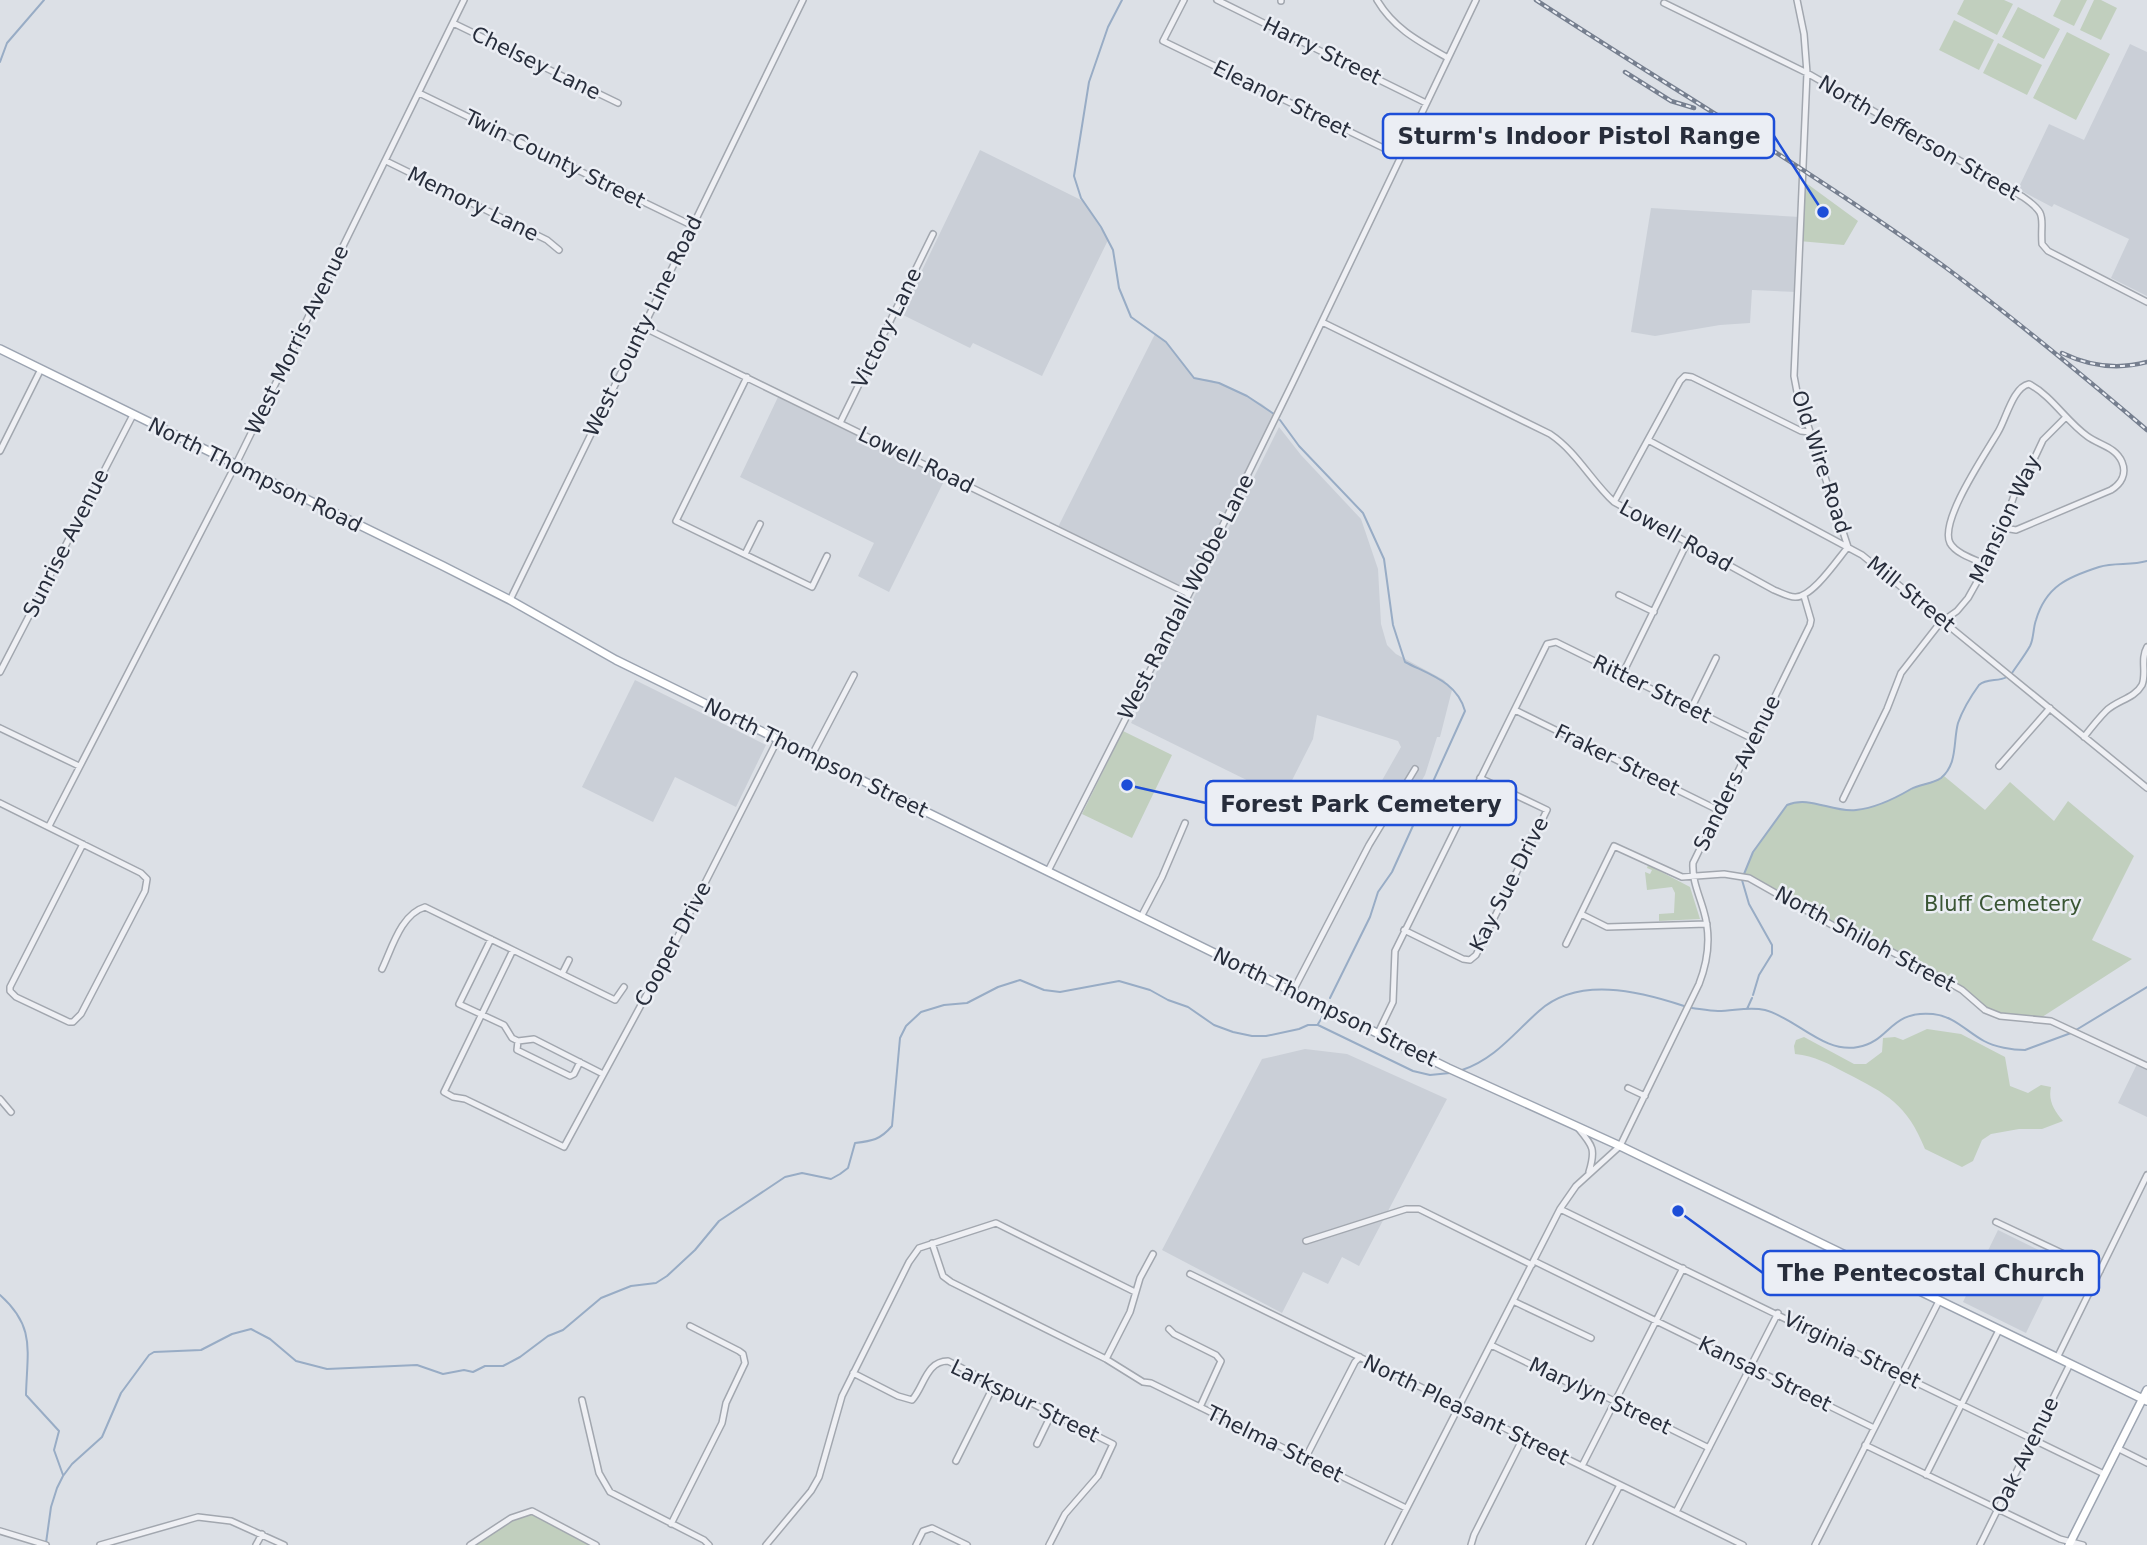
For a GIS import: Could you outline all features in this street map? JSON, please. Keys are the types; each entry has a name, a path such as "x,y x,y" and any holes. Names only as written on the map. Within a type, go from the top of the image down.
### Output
{"main road":[{"name":"North Thompson Road","path":"0,349 510,600"},
{"name":"North Thompson Street","path":"510,600 616,660 1448,1068 1620,1146 2145,1400"},
{"path":"2069,1543 2117,1448 2145,1400 2147,1390"}],"street":[{"name":"West Morris Avenue","path":"49,827 235,466 464,0"},
{"name":"West County Line Road","path":"510,600 803,0"},
{"name":"Eleanor Street","path":"1184,0 1163,41 1400,156"},
{"name":"Harry Street","path":"1217,0 1426,103"},
{"path":"1377,0 1388,18 1408,36 1448,58"},
{"name":"West Randall Wobbe Lane","path":"1048,871 1189,594 1476,0"},
{"name":"Old Wire Road","path":"1797,0 1804,34 1807,73 1794,376 1847,547"},
{"path":"1664,3 1807,73"},
{"name":"Chelsey Lane","path":"453,23 618,103"},
{"name":"North Jefferson Street","path":"1807,73 2023,197 2041,211 2042,244 2048,251 2147,302"},
{"name":"Twin County Street","path":"419,93 691,225"},
{"name":"Memory Lane","path":"386,161 547,240 559,250"},
{"name":"Victory Lane","path":"840,423 933,234"},
{"name":"Lowell Road","path":"1322,322 1549,434 1569,449 1602,492 1614,502 1774,590 1796,597 1804,596"},
{"name":"Lowell Road","path":"642,327 1189,594"},
{"path":"0,451 41,369"},
{"path":"1614,502 1685,376 1801,431 1810,432"},
{"path":"747,377 676,521 812,587 827,556"},
{"path":"1987,565 1957,551 1949,542 1949,536 1960,499 1972,474 2001,427 2020,389 2026,384 2032,386 2085,435 2119,456 2124,472 2119,483 2111,490 2016,530 2004,528"},
{"name":"Sunrise Avenue","path":"0,672 133,415"},
{"name":"Mansion Way","path":"1843,799 1887,709 1901,673 1944,621 1964,605 2004,528 2017,487 2047,435 2066,417"},
{"name":"Mill Street","path":"1647,440 1862,555 2147,788"},
{"path":"745,554 760,524"},
{"path":"1622,675 1687,544"},
{"path":"1804,596 1847,547"},
{"path":"1619,595 1654,612"},
{"name":"Sanders Avenue","path":"1620,1146 1705,970 1707,924 1692,877 1696,854 1810,625 1804,596"},
{"name":"Ritter Street","path":"1515,710 1547,645 1556,642 1753,739"},
{"path":"2084,737 2107,710 2130,697 2141,687 2144,676 2143,657 2147,647"},
{"path":"1691,709 1716,657"},
{"path":"812,755 855,675"},
{"path":"1998,766 2050,708"},
{"path":"1378,1033 1393,1002 1394,958 1404,930 1515,710"},
{"name":"Fraker Street","path":"1515,710 1718,810"},
{"path":"0,728 79,766"},
{"name":"Cooper Drive","path":"481,1014 444,1093 465,1099 564,1147 673,946 778,739"},
{"path":"1293,991 1369,845 1415,769"},
{"name":"Kay Sue Drive","path":"1404,930 1463,959 1470,960 1476,955 1547,810 1480,778"},
{"path":"0,803 49,827 83,844 141,873 147,879 145,891 113,953 73,1022 64,1021 16,997 10,991 12,982 83,844"},
{"path":"1141,917 1185,823"},
{"path":"1566,944 1614,846 1682,877 1692,877"},
{"name":"North Shiloh Street","path":"1692,877 1724,874 1749,878 1832,925 1948,982 1985,1010 2000,1016 2039,1019 2061,1025 2147,1066"},
{"path":"382,969 406,921 417,910 425,907 615,1000 624,987"},
{"path":"1581,915 1607,926 1707,924"},
{"path":"491,939 459,1004 504,1025 509,1035 518,1041 534,1039 603,1074"},
{"path":"481,1014 513,950"},
{"path":"562,974 569,960"},
{"path":"518,1041 517,1050 569,1076 572,1077 580,1062"},
{"path":"1628,1088 1644,1096"},
{"path":"0,1099 11,1112"},
{"path":"1576,1126 1591,1143 1593,1150 1589,1173"},
{"path":"1388,1545 1560,1209 1576,1186 1620,1146"},
{"path":"2057,1358 2147,1175"},
{"path":"1306,1241 1406,1209 1419,1209 1533,1263"},
{"name":"Virginia Street","path":"1560,1209 2104,1474"},
{"path":"1996,1222 2100,1271"},
{"path":"765,1545 811,1491 819,1477 839,1401 915,1252 932,1242 996,1223 1135,1292"},
{"name":"Thelma Street","path":"932,1242 943,1276 951,1282 1106,1359 1143,1382 1151,1383 1200,1406 1406,1508"},
{"path":"1106,1359 1130,1312 1135,1292 1153,1254"},
{"name":"Kansas Street","path":"1533,1263 1874,1427"},
{"path":"1582,1466 1684,1268"},
{"name":"North Pleasant Street","path":"1190,1274 1743,1545"},
{"path":"1513,1301 1591,1338"},
{"path":"1815,1545 1939,1301"},
{"path":"1676,1512 1778,1313"},
{"path":"671,1524 722,1423 726,1403 745,1363 743,1354 739,1351 690,1326"},
{"path":"1169,1329 1216,1355 1221,1361 1200,1406"},
{"path":"1926,1475 1999,1330"},
{"name":"Marylyn Street","path":"1491,1345 1575,1386 1590,1389 1709,1448"},
{"path":"1305,1459 1354,1362 1360,1357"},
{"name":"Larkspur Street","path":"853,1373 912,1400 932,1366 942,1361 952,1363 1113,1444 1098,1476 1065,1514 1049,1545"},
{"name":"Oak Avenue","path":"1980,1545 2070,1364"},
{"path":"956,1461 994,1385"},
{"path":"582,1400 596,1460 605,1485 617,1497 704,1540 709,1545"},
{"path":"1037,1444 1052,1413"},
{"path":"1471,1545 1523,1438"},
{"path":"1865,1445 2060,1539 2083,1545"},
{"path":"2117,1448 2147,1463"},
{"path":"1589,1545 1620,1485"},
{"path":"470,1545 480,1542 511,1518 532,1511 596,1545"},
{"path":"100,1545 198,1517 231,1521 284,1545"},
{"path":"916,1545 923,1531 929,1528 967,1545"},
{"path":"0,1531 46,1545"},
{"path":"256,1545 262,1534"}],"shaded area":[{"path":"2130,44 2147,52 2147,296 2111,278 2129,239 2054,204 2052,207 2018,189 2049,124 2084,140"},
{"path":"980,150 1083,201 1108,240 1042,376 973,343 970,348 901,314"},
{"path":"1651,208 1800,217 1797,292 1752,290 1750,323 1655,336 1631,332"},
{"path":"1155,334 1166,342 1194,378 1211,380 1230,388 1262,404 1276,416 1189,594 1057,529"},
{"path":"778,397 945,479 889,592 858,576 874,543 740,477"},
{"path":"1279,427 1301,455 1361,519 1378,569 1381,624 1387,645 1396,654 1444,680 1452,690 1440,737 1437,737 1425,775 1401,815 1372,798 1401,747 1398,741 1317,715 1313,739 1283,798 1131,723"},
{"path":"635,680 766,745 736,807 675,777 653,822 582,787"},
{"path":"1305,1049 1347,1054 1447,1099 1359,1266 1342,1257 1328,1284 1303,1272 1282,1313 1162,1250 1262,1059"},
{"path":"2138,1062 2147,1066 2147,1117 2118,1103"},
{"path":"1998,1230 2061,1261 2026,1333 1963,1302"}],"green space":[{"path":"1964,0 2004,0 2013,4 1997,35 1957,14"},
{"path":"2061,0 2087,0 2074,26 2053,16"},
{"path":"2094,0 2101,0 2117,8 2101,40 2080,30"},
{"path":"2018,7 2060,29 2044,59 2002,37"},
{"path":"1954,20 1994,40 1979,70 1939,50"},
{"path":"2067,32 2110,54 2076,120 2033,98"},
{"path":"1998,43 2042,65 2027,95 1983,73"},
{"path":"1802,180 1858,221 1844,245 1799,241"},
{"path":"1123,731 1172,755 1132,838 1082,814"},
{"name":"Bluff Cemetery","path":"1944,776 1985,810 2010,782 2054,821 2068,801 2134,856 2092,940 2132,959 2039,1019 2007,1017 1985,1010 1962,990 1743,877 1753,852 1787,805 1810,802 1856,810 1884,803"},
{"path":"1648,865 1690,887 1700,919 1659,921 1659,914 1674,913 1675,893 1672,887 1647,890 1645,872 1650,874 1652,870 1647,868"},
{"path":"1927,1029 1961,1034 2005,1057 2010,1086 2028,1093 2041,1085 2051,1087 2052,1105 2063,1121 2042,1129 2019,1129 1991,1134 1982,1140 1973,1161 1962,1167 1925,1149 1911,1121 1884,1094 1828,1064 1795,1054 1796,1040 1804,1037 1854,1064 1866,1064 1882,1052 1883,1038 1895,1037 1903,1040"},
{"path":"532,1511 596,1545 471,1545 511,1518"}],"waterway":[{"path":"0,62 7,43 44,0"},
{"path":"1122,0 1108,27 1089,82 1074,176 1081,198 1113,250 1119,288 1131,317 1166,342 1194,378 1219,383 1247,396 1274,414"},
{"path":"1280,420 1299,446 1363,513 1384,559 1393,625 1405,662 1449,686 1456,693 1465,711 1392,872 1378,892 1370,917 1330,998"},
{"path":"2012,673 2030,646 2040,608 2060,584 2099,567 2147,561"},
{"path":"1744,874 1753,852 1787,805 1804,802 1838,809 1863,809 1941,778 1950,766 1958,723 1973,694 1982,683 2007,677"},
{"path":"1742,880 1749,904 1772,945 1772,954 1759,975 1753,995"},
{"path":"46,1543 51,1507 63,1476 72,1464 102,1437 121,1393 149,1355 154,1352 201,1350 232,1334 251,1329 270,1339 296,1361 327,1369 417,1365 443,1374 464,1370 473,1372 485,1366 503,1366 548,1336 563,1330 601,1298 631,1286 656,1283 667,1276 695,1250 719,1221 785,1177 802,1173 831,1179 848,1168 855,1143 875,1139 892,1126 900,1038 906,1026 921,1012 944,1005 967,1003 998,987 1020,980 1044,990 1060,992 1119,981 1150,990 1188,1007 1214,1025 1233,1032 1266,1036 1318,1025 1413,1071 1430,1075 1450,1073"},
{"path":"2076,1030 2147,987"},
{"path":"1462,1070 1504,1045 1539,1011 1572,993 1590,990 1629,992 1684,1006"},
{"path":"1747,1009 1752,998"},
{"path":"1692,1008 1718,1011 1765,1010 1822,1040 1846,1048 1869,1044 1899,1021 1918,1014 1940,1015 1960,1024 1988,1043 2015,1049 2025,1050 2071,1033"},
{"path":"1318,1024 1323,1016"},
{"path":"0,1295 19,1318 24,1329 28,1352 26,1395 59,1431 54,1450 63,1475"}],"railway":[{"path":"1536,0 1793,164 1945,267 2147,430"},
{"path":"1625,72 1671,101 1694,108"},
{"path":"2062,353 2104,365 2125,366 2147,362"}],"place":[{"name":"Sturm's Indoor Pistol Range","path":"1823,212"},
{"name":"Forest Park Cemetery","path":"1127,785"},
{"name":"The Pentecostal Church","path":"1678,1211"}]}
